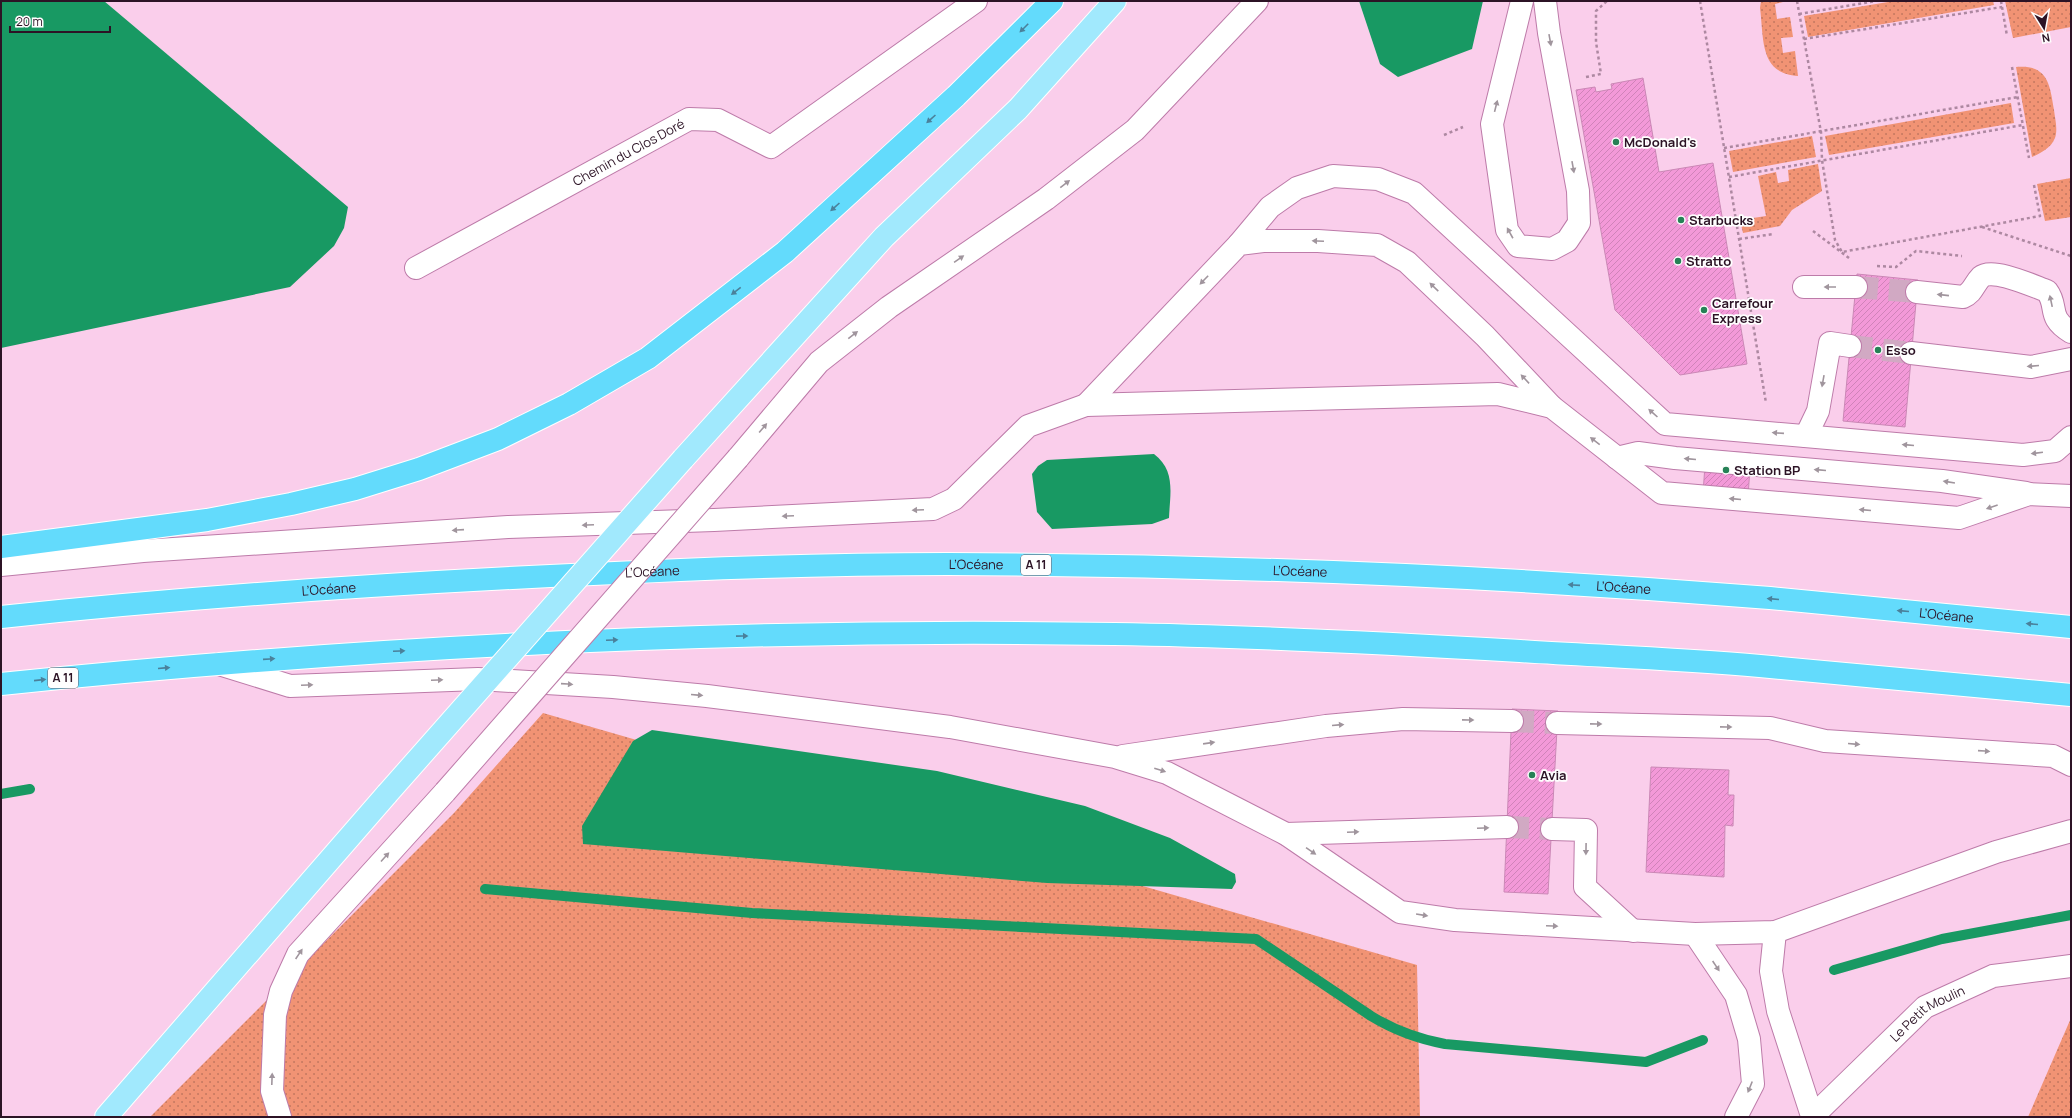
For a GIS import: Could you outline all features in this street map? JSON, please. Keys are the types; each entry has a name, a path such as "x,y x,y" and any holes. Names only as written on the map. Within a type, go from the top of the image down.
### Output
{"highway":[{"path":"1,547 207,520 290,504 355,489 419,469 498,439 569,404 648,358 785,252 956,96 1052,1"},
{"name":"L’Océane","path":"1,617 298,590 487,578 745,567 945,564 1144,567 1433,576 1769,598 2071,627"},
{"name":"A 11","path":"1,684 216,663 368,652 629,639 770,635 1115,634 1367,642 1636,658 1754,666 2071,695"}],"main road":[{"path":"106,1117 387,794 683,459 884,237 1018,109 1115,1"}],"street":[{"name":"Chemin du Clos Doré","path":"416,268 689,119 718,120 771,147 976,1"},
{"path":"280,1117 272,1091 275,1015 281,991 298,954 445,792 738,458 819,362 889,307 1046,199 1135,130 1257,1"},
{"path":"1522,1 1492,124 1507,230 1518,246 1552,250 1567,242 1579,223 1578,191 1547,2"},
{"path":"1086,405 1239,244 1270,207 1297,188 1333,176 1378,179 1414,193 1665,424 2023,455 2055,451 2071,437"},
{"path":"1239,244 1263,241 1310,241 1377,245 1408,262 1485,336 1552,407 1662,493 1959,518 2029,494"},
{"path":"1917,292 1963,297 1969,295 1980,278 1986,274 1995,273 2046,291 2051,296 2051,304 2060,325 2071,332"},
{"path":"1804,287 1856,287"},
{"path":"1806,436 1818,411 1830,343 1850,346"},
{"path":"1911,353 2031,367 2071,358"},
{"path":"1,565 143,551 508,527 714,520 933,509 954,499 1028,426 1086,405 1498,394 1552,407"},
{"path":"1617,458 1638,453 1675,458 1942,481 2029,494 2071,496"},
{"path":"216,663 290,686 478,679 613,687 707,696 950,727 1115,757 1167,773 1286,834 1400,912 1455,920 1695,934 1775,932 1996,852 2071,831"},
{"path":"1115,757 1326,726 1396,719 1512,721"},
{"path":"1557,723 1770,728 1824,741 2053,756 2071,765"},
{"path":"1286,834 1507,827"},
{"path":"1552,829 1586,830 1585,886 1633,930"},
{"path":"1775,932 1771,971 1778,1011 1812,1117"},
{"path":"1695,934 1736,995 1749,1039 1753,1084 1736,1117"},
{"name":"Le Petit Moulin","path":"1812,1117 1925,1007 1993,976 2071,966"}],"path":[{"path":"1700,1 1768,414 1762,432"},
{"path":"1797,1 1821,132 1822,160 1835,240 1842,252"},
{"path":"1799,14 1876,1"},
{"path":"2000,1 2007,36"},
{"path":"1804,39 2002,7"},
{"path":"2012,67 2029,158"},
{"path":"1724,148 2018,97"},
{"path":"1729,177 2023,126"},
{"path":"1842,252 2040,216 2034,185"},
{"path":"1982,227 2071,256"},
{"path":"1813,231 1842,252 1851,261"},
{"path":"1739,239 1774,234"},
{"path":"1875,266 1896,267 1916,251 1963,256"}],"shaded area":[{"path":"1,1 104,1 348,207 344,228 334,246 290,287 1,348"},
{"path":"1359,1 1483,1 1472,49 1398,77 1380,64"},
{"path":"1761,1 1787,1 1775,4 1777,19 1790,17 1793,37 1781,38 1783,53 1795,51 1798,76 1785,74 1776,69 1770,62 1763,42 1760,8"},
{"path":"1894,1 1993,1 1994,5 1808,37 1804,16"},
{"path":"2005,1 2071,1 2071,27 2013,38"},
{"path":"2016,67 2027,67 2035,69 2041,73 2046,78 2049,85 2053,101 2056,128 2055,138 2053,142 2042,152 2032,157"},
{"path":"2011,103 2014,123 1829,155 1825,136"},
{"path":"1812,136 1816,157 1733,172 1729,151"},
{"path":"1818,164 1822,191 1792,210 1780,226 1743,233 1740,220 1766,216 1758,176 1776,172 1778,183 1789,181 1788,170"},
{"path":"2071,178 2071,217 2045,221 2037,184"},
{"path":"1154,454 1166,468 1169,475 1169,518 1152,524 1052,529 1037,512 1032,474 1038,466 1047,460"},
{"path":"543,713 1417,965 1420,1117 150,1117 454,813"},
{"path":"652,730 937,771 1085,806 1170,838 1235,874 1236,882 1232,889 1047,883 583,844 582,826 633,741"},
{"path":"2071,1018 2071,1117 2028,1117"}],"building":[{"path":"1643,78 1659,172 1713,163 1747,364 1680,375 1615,310 1576,90 1595,87 1596,92 1612,89 1611,84"},
{"path":"1857,274 1918,280 1905,427 1843,421"},
{"path":"1706,450 1751,453 1748,497 1703,494"},
{"name":"Avia","path":"1512,709 1558,711 1548,894 1504,892"},
{"path":"1651,767 1729,770 1728,795 1734,795 1733,826 1725,825 1724,877 1646,872"}],"waterway":[{"path":"1,794 30,789"},
{"path":"485,889 752,913 1256,939 1388,1026 1416,1037 1435,1042 1646,1062 1703,1040"},
{"path":"1834,970 1942,939 2071,915"}],"tunnel":[{"path":"1856,287 1917,292"},
{"path":"1850,346 1911,353"},
{"path":"1512,721 1557,723"},
{"path":"1507,827 1552,829"}],"place":[{"name":"McDonald's","path":"1616,142"},
{"name":"Starbucks","path":"1681,220"},
{"name":"Stratto","path":"1678,261"},
{"name":"Carrefour Express","path":"1704,310"},
{"name":"Esso","path":"1878,350"},
{"name":"Station BP","path":"1726,470"},
{"name":"Avia","path":"1532,775"}]}
